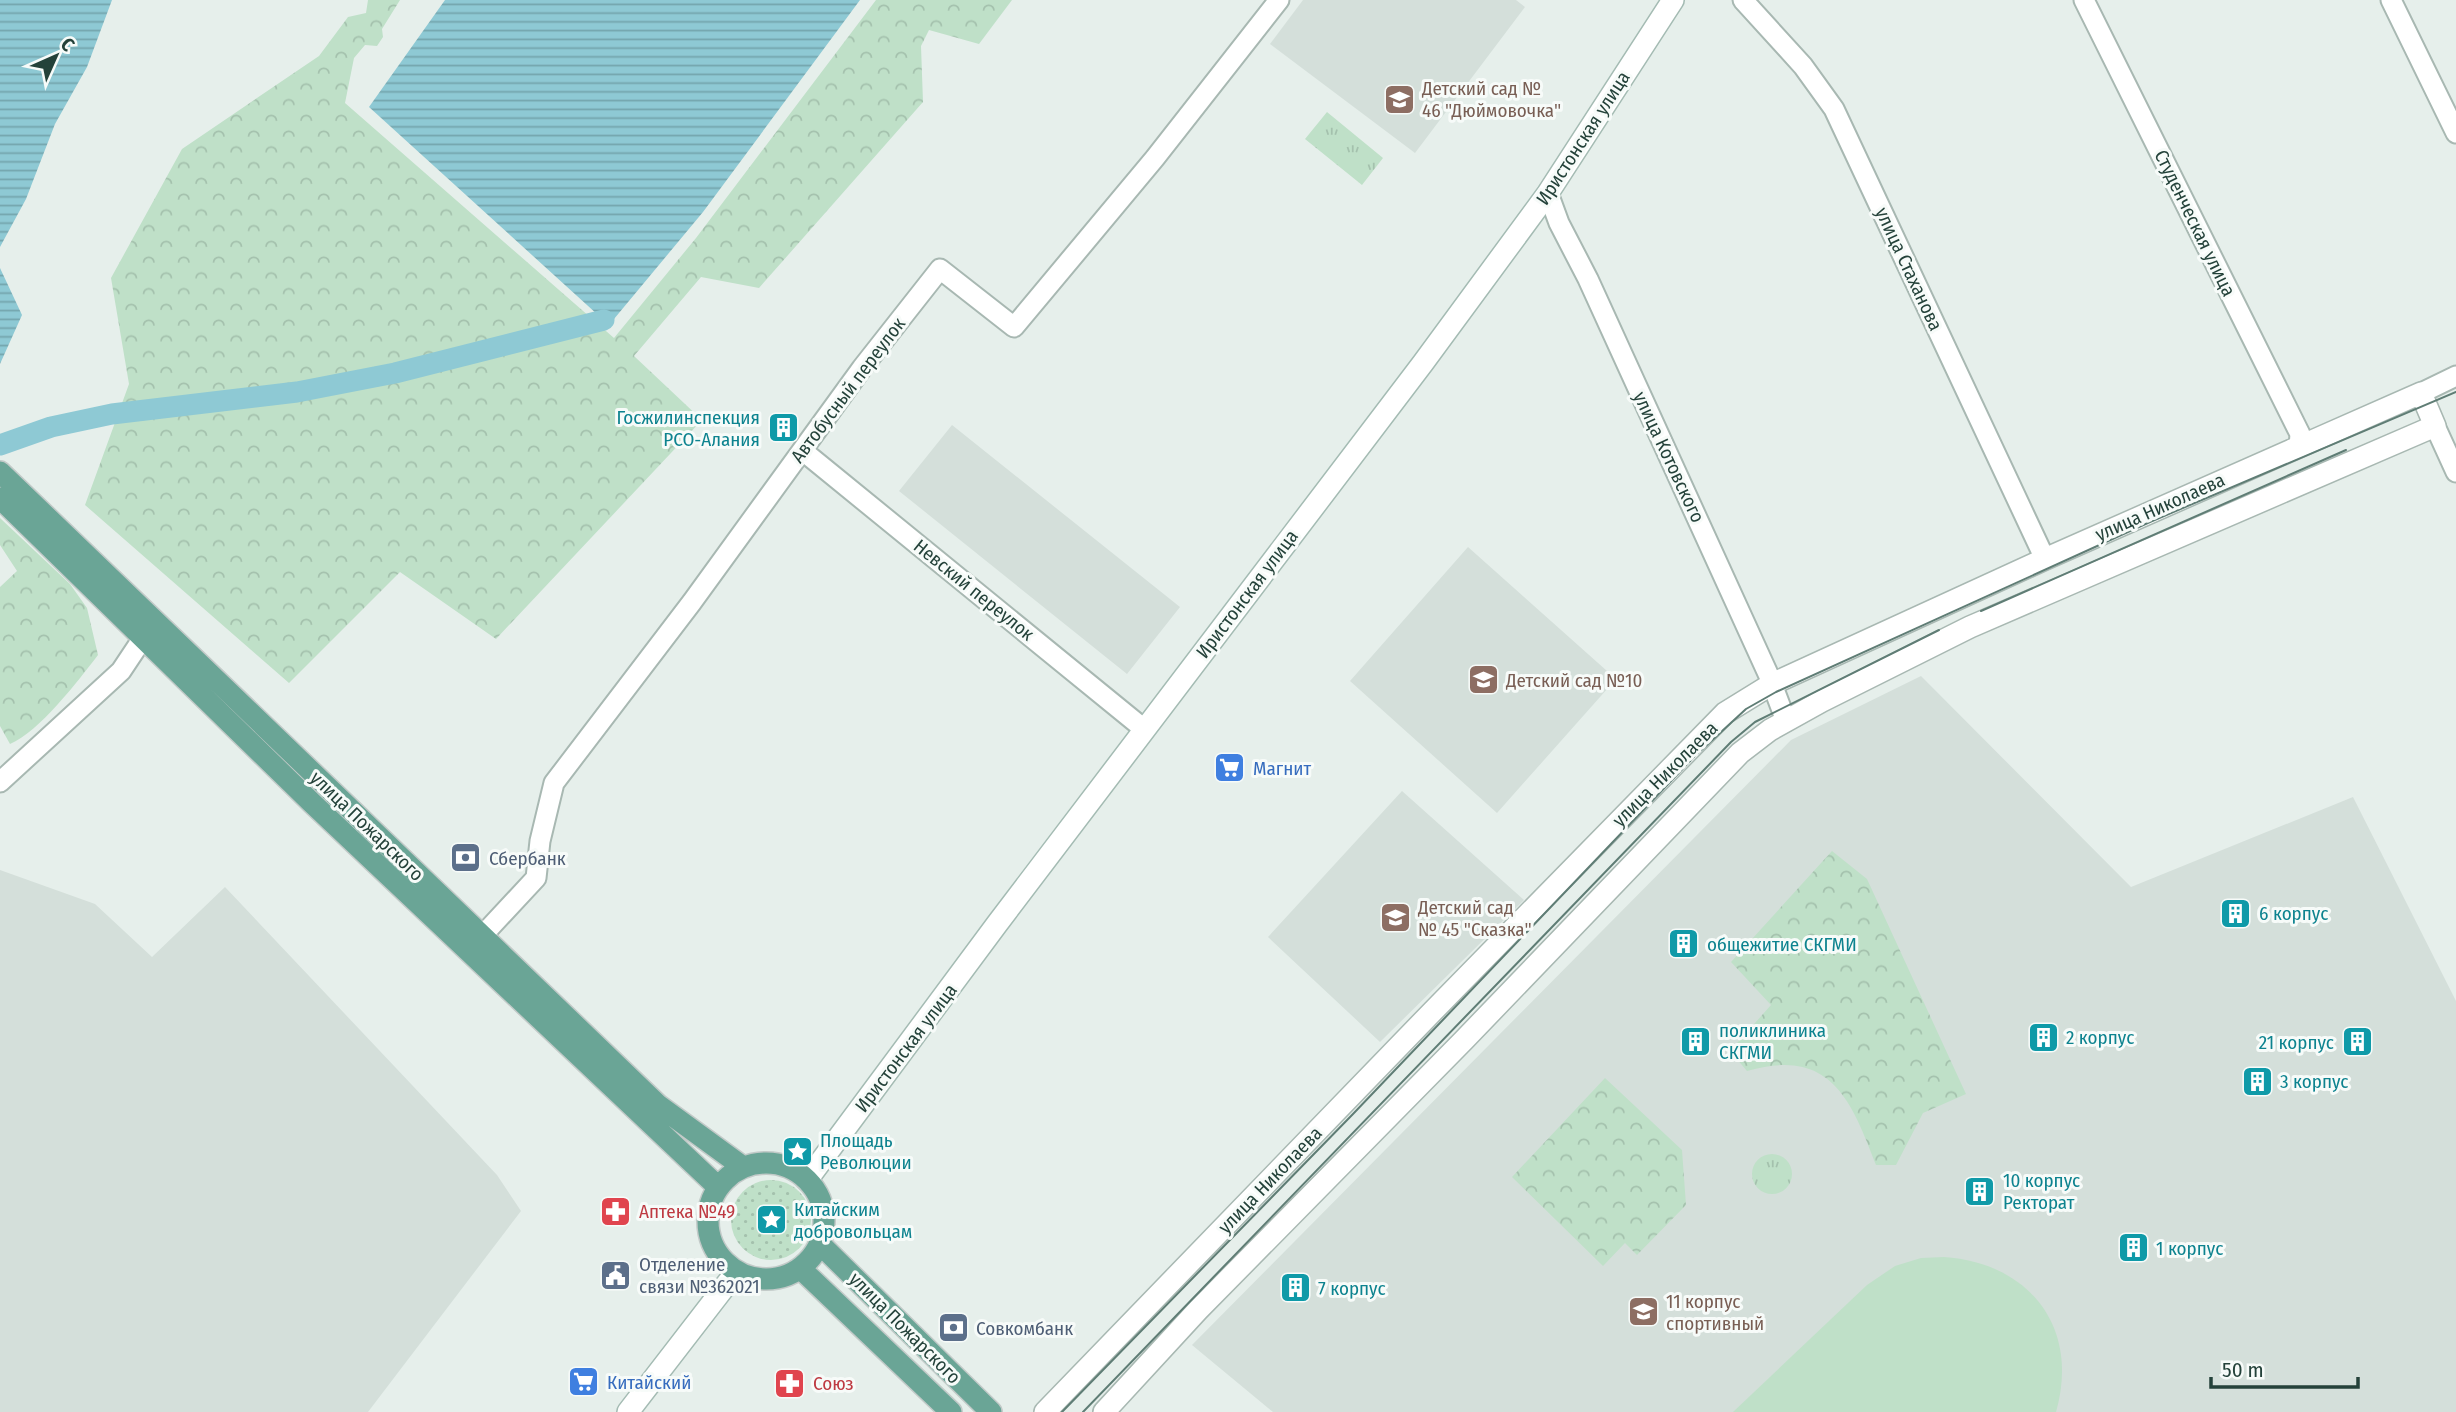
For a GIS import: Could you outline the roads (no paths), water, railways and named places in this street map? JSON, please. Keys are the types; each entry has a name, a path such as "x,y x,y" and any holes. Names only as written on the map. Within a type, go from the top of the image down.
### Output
{"main road":[{"name":"улица Пожарского","path":"0,472 47,531 143,638 311,802 718,1186"},
{"name":"улица Пожарского","path":"0,498 47,531 482,936 658,1105 743,1167"},
{"path":"766,1162 788,1167 807,1180 818,1194 824,1210 820,1244 812,1258 801,1269 786,1277 769,1280 736,1272 721,1259 711,1242 707,1223 710,1204 718,1186 729,1175 743,1167 766,1162"},
{"name":"улица Пожарского","path":"820,1244 990,1412"},
{"name":"улица Пожарского","path":"801,1269 951,1412"}],"street":[{"name":"Автобусный переулок","path":"482,936 536,878 540,841 554,783 862,368 940,270 1014,327 1155,158 1279,0"},
{"name":"Иристонская улица","path":"807,1180 1548,194 1673,0"},
{"name":"улица Стаханова","path":"1743,0 1803,66 1834,109 2045,559"},
{"name":"Студенческая улица","path":"2084,0 2300,434 2299,447"},
{"path":"2391,0 2456,133"},
{"name":"улица Котовского","path":"1548,194 1772,684 1786,722"},
{"name":"улица Николаева","path":"1045,1412 1725,713 1772,684 2456,376"},
{"path":"2421,393 2456,471"},
{"name":"улица Николаева","path":"1104,1412 1198,1310 1464,1040 1740,753 1770,730 1970,627 2435,426"},
{"name":"Невский переулок","path":"803,451 1144,729"},
{"path":"0,782 121,671 143,638"},
{"path":"628,1412 736,1272"}],"water":[{"path":"0,0 112,0 87,67 55,124 26,199 0,247"},
{"path":"445,0 860,0 703,212 609,325 369,107"},
{"path":"0,268 22,315 0,364"}],"waterway":[{"path":"0,445 51,427 112,414 297,392 395,373 604,320"}],"tram line":[{"path":"1062,1412 1353,1114 1695,756 1746,709 1776,692 2150,522 2456,392"},
{"path":"1981,611 2346,450"},
{"path":"1083,1412 1731,742 1755,722 1939,630"}],"place":[{"name":"Детский сад № 46 \"Дюймовочка\"","path":"1399,99"},
{"name":"Госжилинспекция РСО-Алания","path":"783,428"},
{"name":"Детский сад №10","path":"1483,680"},
{"name":"Магнит","path":"1230,768"},
{"name":"Сбербанк","path":"466,858"},
{"name":"6 корпус","path":"2236,913"},
{"name":"Детский сад № 45 \"Сказка\"","path":"1395,918"},
{"name":"общежитие СКГМИ","path":"1684,944"},
{"name":"2 корпус","path":"2043,1037"},
{"name":"поликлиника СКГМИ","path":"1696,1041"},
{"name":"21 корпус","path":"2357,1042"},
{"name":"3 корпус","path":"2257,1081"},
{"name":"Площадь Революции","path":"797,1151"},
{"name":"10 корпус Ректорат","path":"1980,1191"},
{"name":"Аптека №49","path":"616,1211"},
{"name":"Китайским добровольцам","path":"771,1220"},
{"name":"1 корпус","path":"2133,1248"},
{"name":"Отделение связи №362021","path":"616,1275"},
{"name":"7 корпус","path":"1295,1288"},
{"name":"11 корпус спортивный","path":"1643,1312"},
{"name":"Совкомбанк","path":"953,1328"},
{"name":"Китайский","path":"584,1382"},
{"name":"Союз","path":"790,1383"}]}
